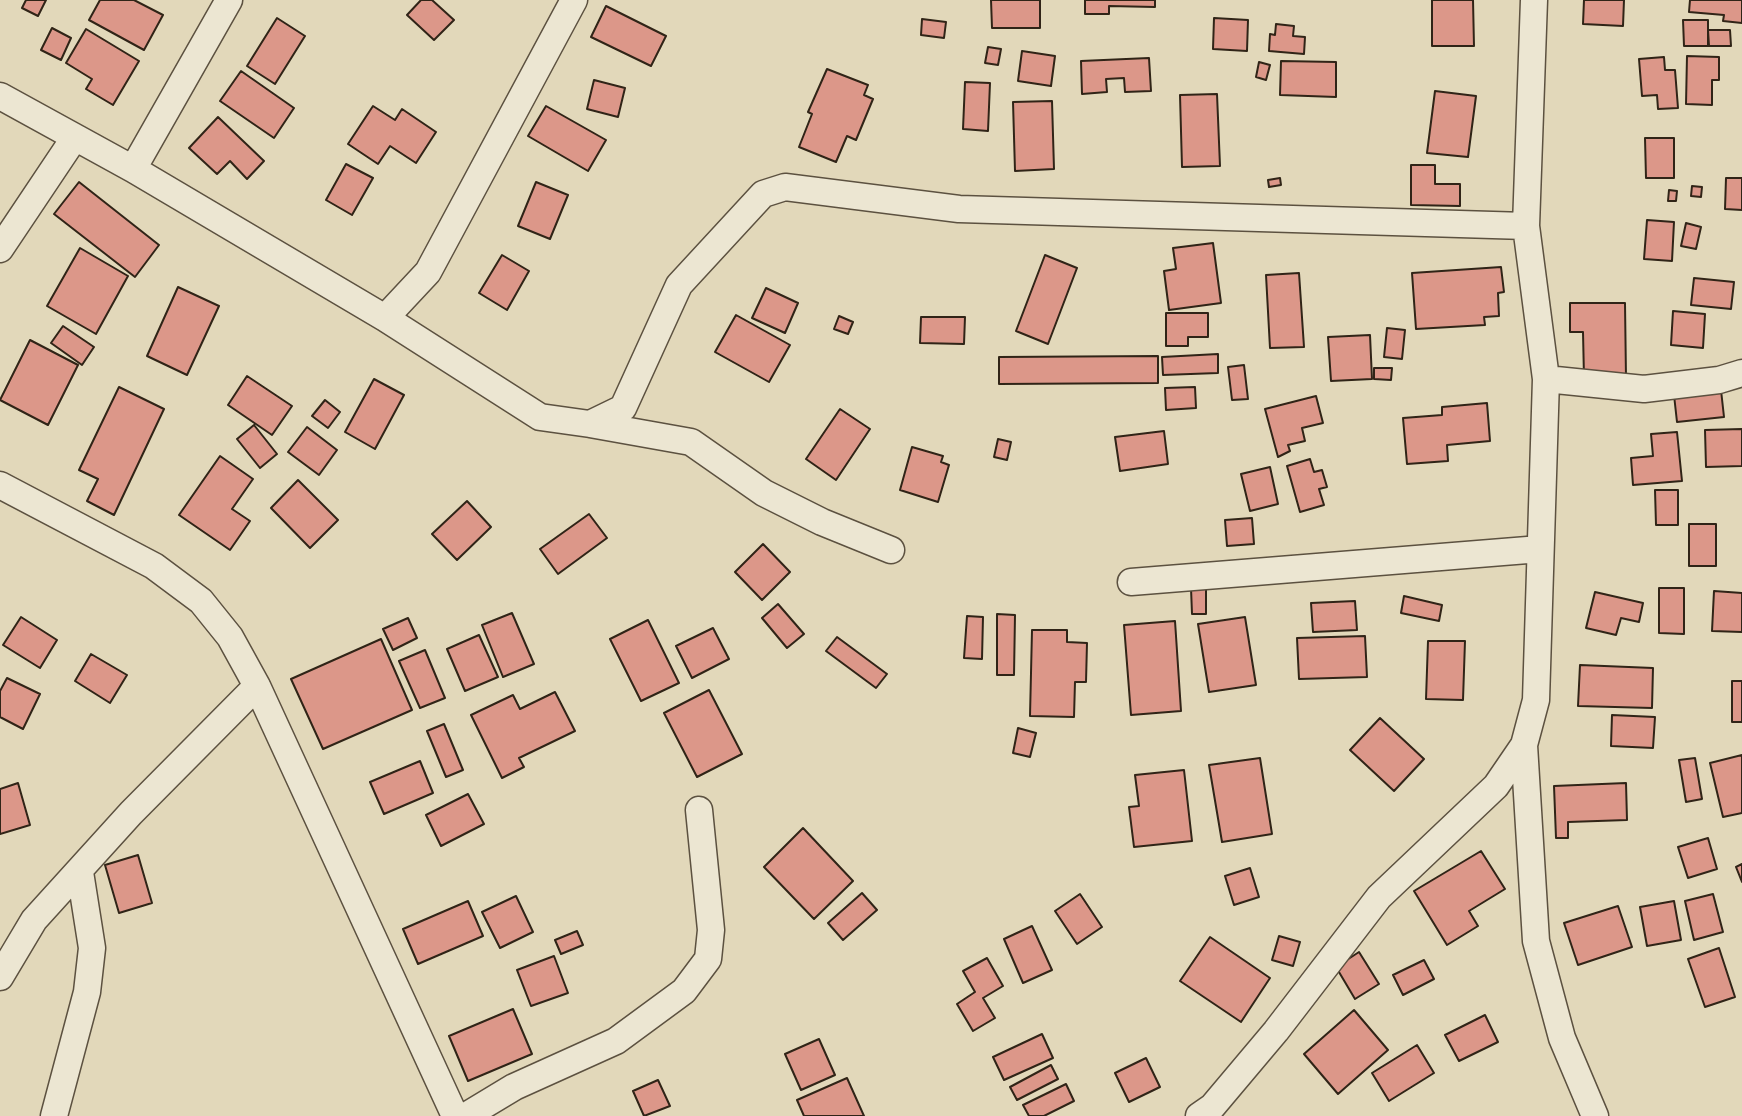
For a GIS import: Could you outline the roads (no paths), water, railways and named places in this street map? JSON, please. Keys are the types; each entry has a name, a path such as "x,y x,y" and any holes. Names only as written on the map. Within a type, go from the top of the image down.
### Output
{"street":[{"path":"133,169 229,0"},
{"path":"386,318 428,272 574,0"},
{"path":"1534,0 1526,226 1546,379 1536,700 1524,745 1535,941 1562,1038 1595,1116"},
{"path":"0,96 133,169 386,318 540,417 691,442 764,493 822,522 891,550"},
{"path":"0,249 75,137"},
{"path":"590,424 623,408 678,285 763,194 785,187 959,209 1526,226"},
{"path":"1546,379 1644,388 1720,380 1742,373"},
{"path":"0,485 154,566 201,601 230,637 257,686 455,1116"},
{"path":"1131,582 1540,549"},
{"path":"0,977 34,920 131,813 257,686"},
{"path":"1199,1116 1212,1107 1276,1031 1379,897 1496,786 1524,745"},
{"path":"466,1116 514,1087 616,1041 684,991 708,959 711,930 698,810"},
{"path":"54,1116 87,992 91,959 92,947 80,872"}]}
